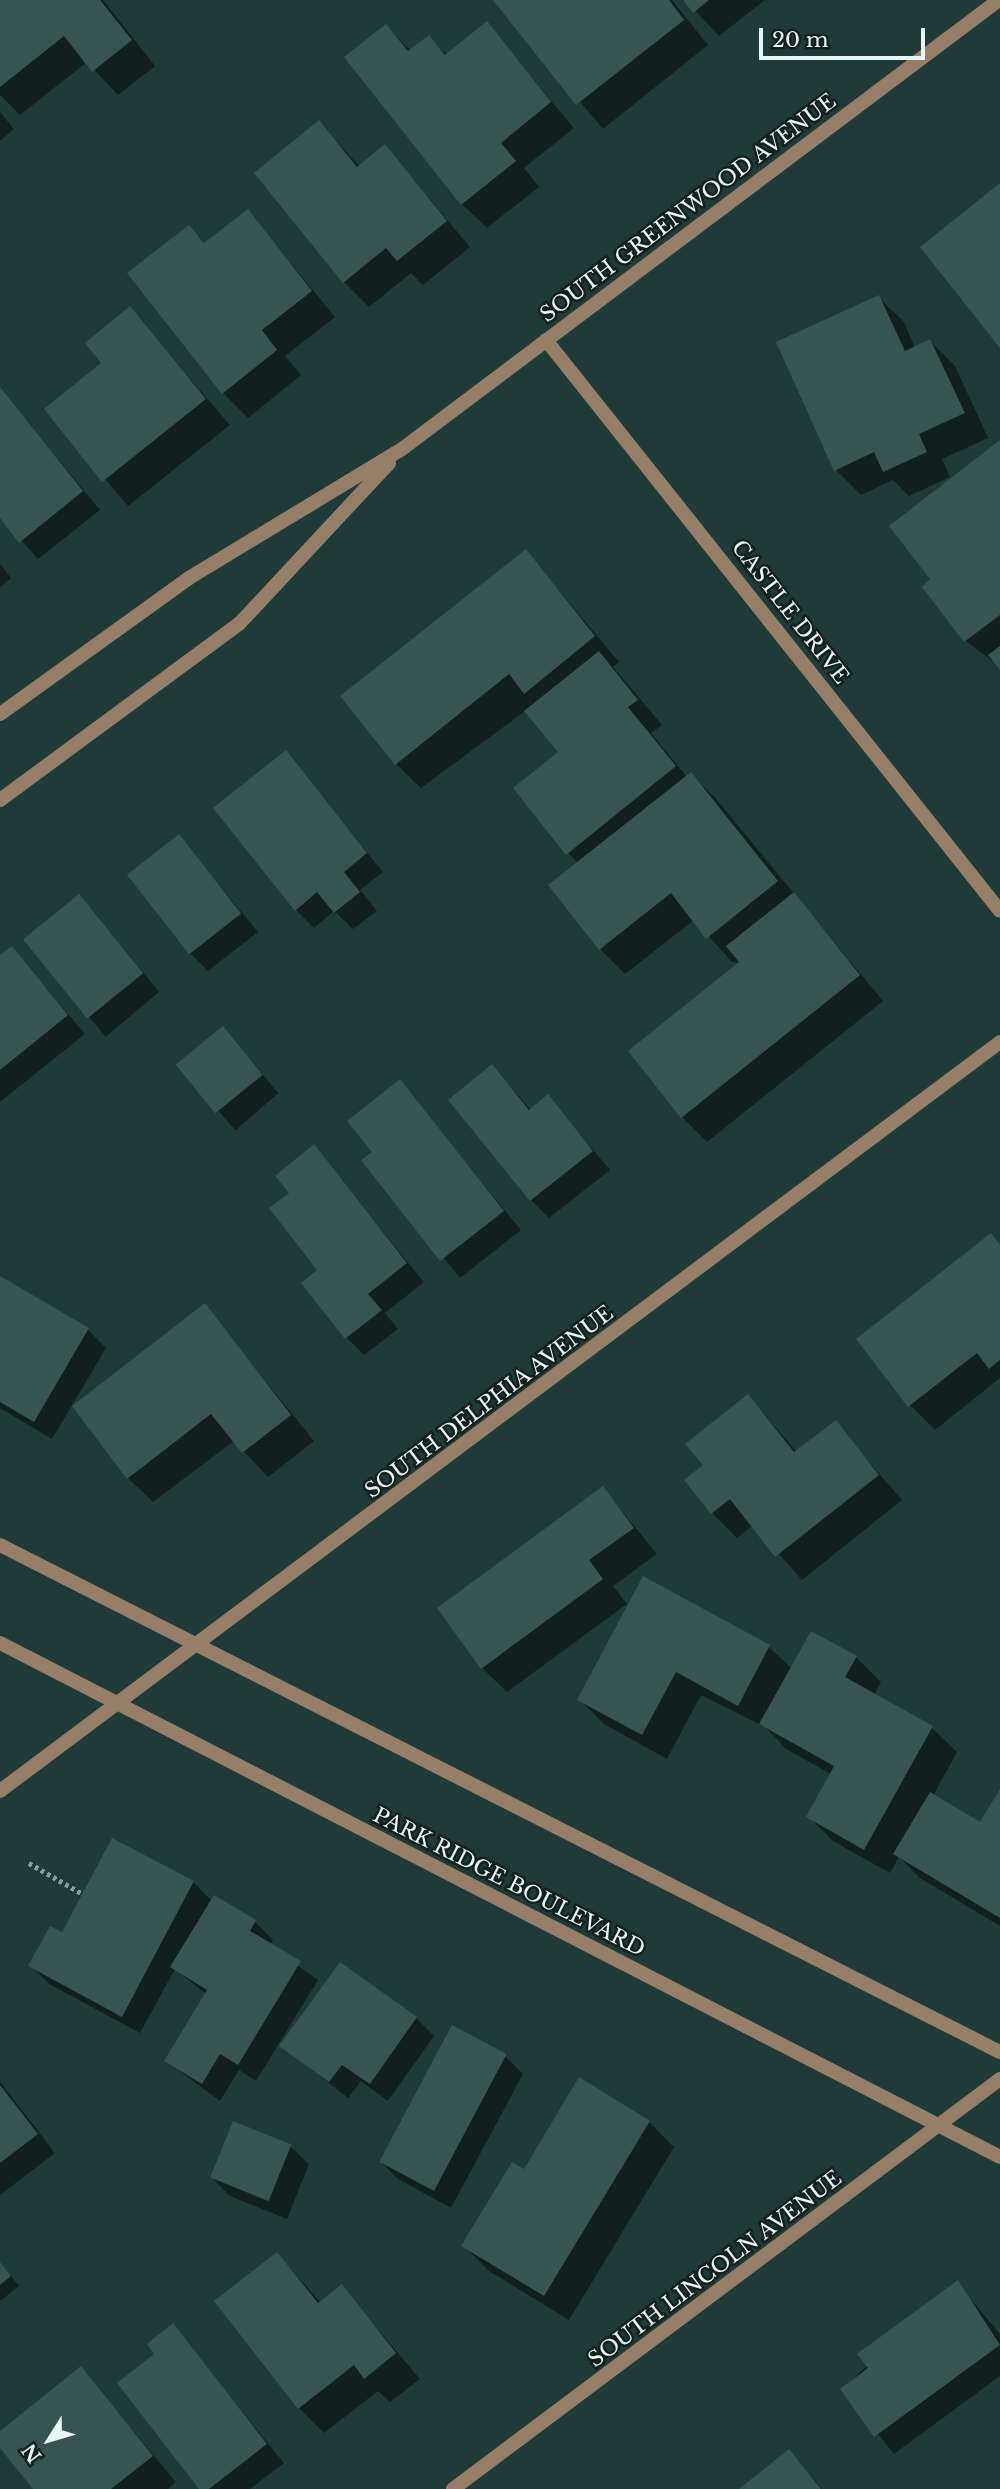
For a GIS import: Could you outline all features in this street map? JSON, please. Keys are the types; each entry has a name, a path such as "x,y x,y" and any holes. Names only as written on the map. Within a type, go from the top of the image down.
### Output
{"street":[{"name":"SOUTH GREENWOOD AVENUE","path":"0,714 189,578 402,449 999,0"},
{"name":"CASTLE DRIVE","path":"547,340 1000,911"},
{"name":"SOUTH GREENWOOD AVENUE","path":"0,800 239,624 402,449"},
{"name":"SOUTH DELPHIA AVENUE","path":"0,1791 196,1647 1000,1042"},
{"path":"0,1545 196,1647 1000,2052"},
{"name":"PARK RIDGE BOULEVARD","path":"0,1643 1000,2157"},
{"name":"SOUTH LINCOLN AVENUE","path":"453,2489 942,2127 1000,2079"}],"path":[{"path":"29,1863 83,1894"}],"building":[{"path":"0,0 100,0 132,40 92,72 64,36 0,87"},
{"path":"493,0 669,0 684,20 576,105"},
{"path":"683,0 709,0 693,13"},
{"path":"487,21 551,102 501,143 516,161 461,205 344,57 386,24 408,51 429,35 445,55"},
{"path":"319,120 357,167 385,144 447,221 397,261 386,248 343,283 254,173"},
{"path":"1000,183 1000,348 920,247"},
{"path":"248,209 312,291 262,330 277,350 222,394 127,273 189,225 204,243"},
{"path":"879,295 905,351 930,339 965,413 919,434 927,452 883,472 874,452 834,471 776,342"},
{"path":"130,306 206,399 102,482 44,409 101,363 85,343"},
{"path":"0,387 83,491 19,543 0,518"},
{"path":"1000,440 1000,615 964,642 922,587 930,579 889,526"},
{"path":"526,549 595,636 524,694 509,674 395,765 340,696"},
{"path":"1000,646 1000,670 988,655"},
{"path":"599,651 638,700 628,707 676,766 566,855 513,788 558,752 524,711"},
{"path":"286,750 367,853 344,872 360,892 334,913 317,892 295,911 213,808"},
{"path":"691,772 778,881 706,939 671,893 599,950 548,885"},
{"path":"179,834 241,914 189,954 127,875"},
{"path":"794,892 860,975 681,1118 628,1051 739,962 726,946"},
{"path":"79,894 143,973 87,1019 23,939"},
{"path":"12,946 68,1015 0,1070 0,955"},
{"path":"223,1026 263,1075 215,1113 176,1064"},
{"path":"492,1064 529,1110 548,1094 593,1151 530,1201 448,1100"},
{"path":"400,1079 504,1211 440,1261 361,1160 372,1152 347,1121"},
{"path":"314,1144 407,1263 368,1294 382,1310 345,1339 301,1283 317,1270 269,1208 289,1193 275,1176"},
{"path":"991,1233 1000,1245 1000,1360 989,1369 977,1353 908,1407 856,1339"},
{"path":"0,1276 89,1328 34,1422 0,1402"},
{"path":"205,1303 291,1415 242,1453 211,1414 127,1479 72,1406"},
{"path":"748,1394 794,1452 836,1420 879,1475 775,1557 730,1499 711,1514 684,1480 703,1465 685,1444"},
{"path":"603,1486 634,1528 589,1560 603,1579 481,1669 437,1608"},
{"path":"643,1576 770,1645 738,1706 676,1672 642,1735 577,1700"},
{"path":"811,1631 857,1656 845,1677 933,1726 864,1850 806,1817 834,1766 759,1724"},
{"path":"1000,1789 1000,1918 893,1854 930,1792 980,1822"},
{"path":"112,1838 194,1881 122,2017 28,1966 50,1926 62,1932"},
{"path":"214,1895 256,1920 250,1931 301,1961 238,2065 220,2054 202,2084 164,2061 207,1990 170,1967"},
{"path":"340,1962 417,2017 370,2084 342,2065 329,2082 279,2046"},
{"path":"452,2025 507,2054 434,2191 379,2162"},
{"path":"579,2077 650,2121 544,2296 461,2246 512,2162 524,2169"},
{"path":"0,2085 38,2134 0,2163"},
{"path":"233,2121 291,2145 269,2201 210,2178"},
{"path":"277,2252 318,2303 342,2284 396,2353 364,2379 354,2365 298,2409 214,2301"},
{"path":"0,2262 11,2276 0,2285"},
{"path":"958,2280 1000,2345 874,2437 840,2389 868,2368 857,2354"},
{"path":"173,2323 267,2444 209,2489 199,2489 117,2383 154,2354 147,2344"},
{"path":"81,2366 153,2456 111,2489 33,2489 0,2448 0,2431"},
{"path":"789,2449 821,2489 739,2489"}]}
